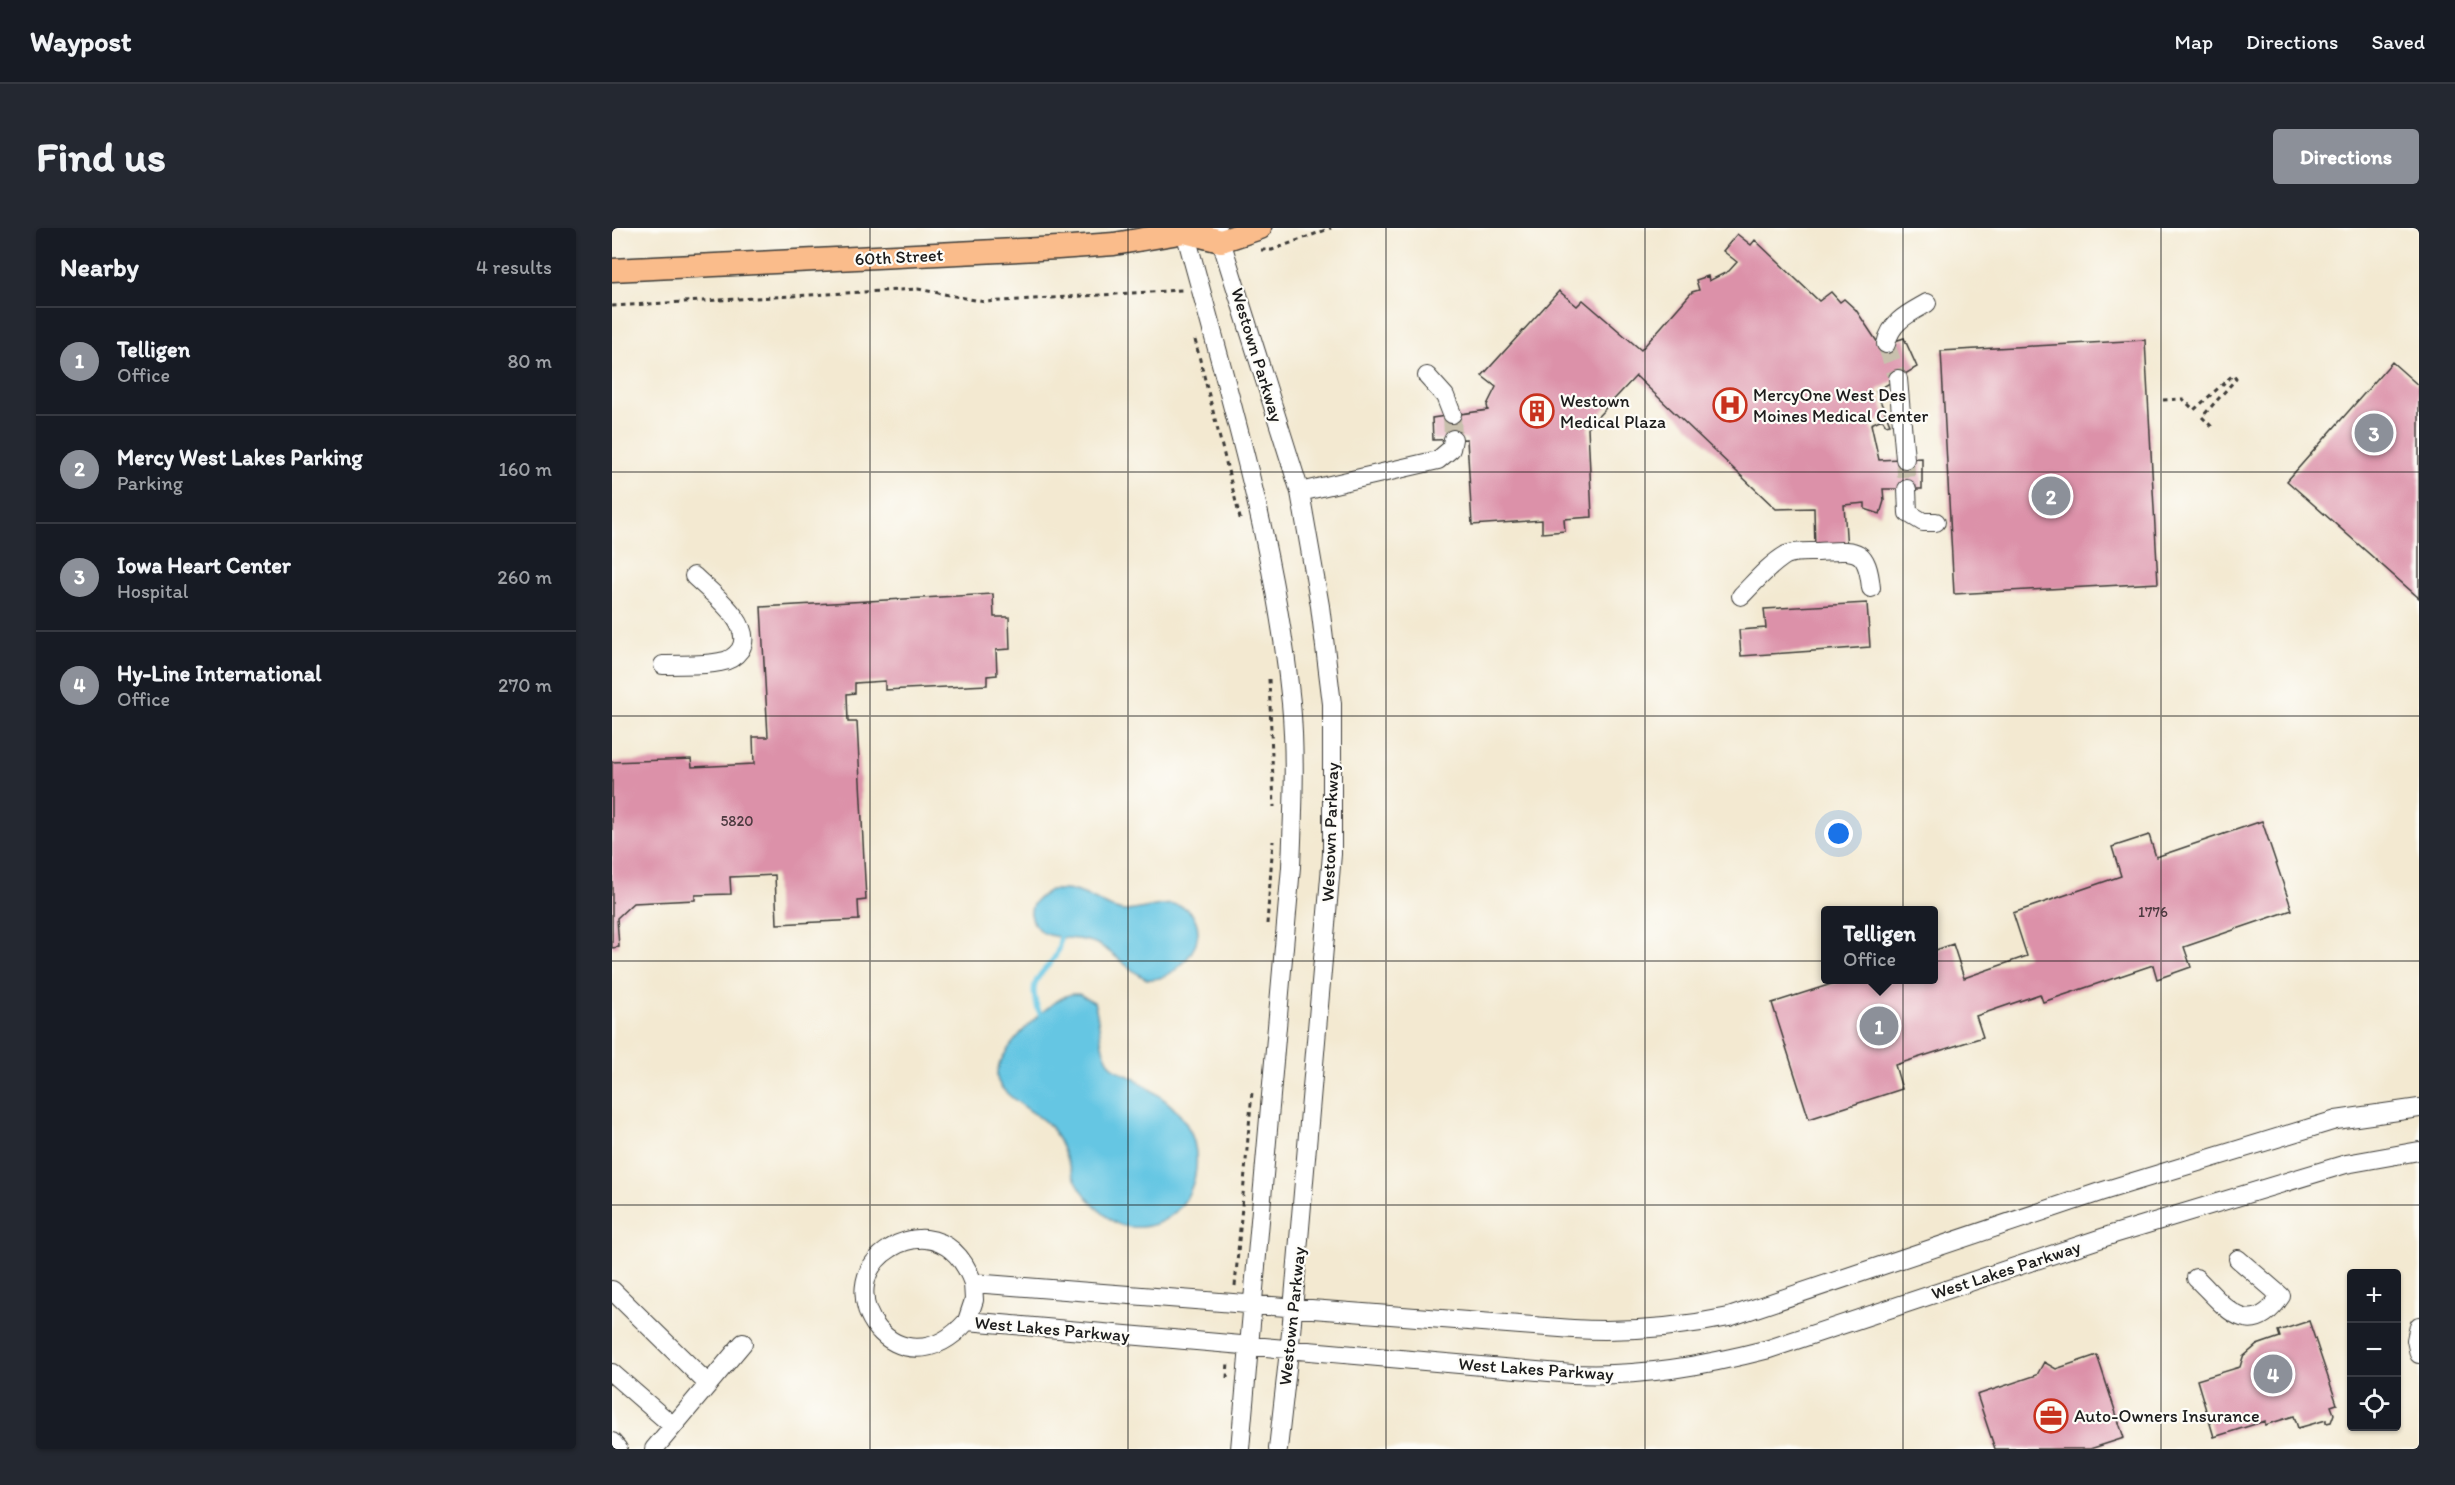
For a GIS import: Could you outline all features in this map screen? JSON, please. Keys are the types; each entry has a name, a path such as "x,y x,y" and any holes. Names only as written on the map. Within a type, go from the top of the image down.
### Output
{"main road":[{"path":"1219,234 1260,228"},
{"name":"60th Street","path":"612,270 1114,244 1186,229 1219,234"}],"street":[{"name":"Westown Parkway","path":"1186,229 1271,567 1291,705 1293,800 1290,867 1242,1303 1249,1346 1240,1449"},
{"name":"Westown Parkway","path":"1219,234 1300,492 1320,606 1332,704 1332,854 1293,1308 1278,1449"},
{"path":"1886,344 1889,331 1895,322 1928,303"},
{"path":"1427,376 1445,396 1452,414"},
{"path":"1898,379 1905,459"},
{"path":"1300,492 1438,460 1451,449 1453,439"},
{"path":"1907,489 1908,513 1923,522 1936,522"},
{"path":"1742,596 1778,560 1790,553 1847,550 1861,555 1869,566 1870,588"},
{"path":"663,665 720,662 731,659 742,645 743,630 736,617 694,576"},
{"path":"967,1321 974,1299 973,1283 1574,1329 1617,1331 1679,1327 1729,1317 2100,1192 2336,1120 2419,1108"},
{"name":"West Lakes Parkway","path":"973,1283 968,1268 958,1255 945,1245 917,1239 903,1241 881,1254 866,1280 865,1299 870,1317 884,1336 897,1344 911,1348 934,1346 953,1337 967,1321 1615,1376 1716,1363 1769,1349 2114,1234 2335,1167 2419,1151"},
{"path":"2196,1278 2236,1317 2248,1319 2262,1317 2273,1308 2281,1296 2238,1259"},
{"path":"612,1290 708,1384"},
{"path":"2419,1326 2416,1340 2419,1354"},
{"path":"654,1449 743,1343"},
{"path":"612,1373 673,1426"},
{"path":"612,1442 618,1449"}],"path":[{"path":"1253,252 1272,250 1331,228"},
{"path":"612,306 918,289 985,302 1182,291"},
{"path":"1194,336 1243,528"},
{"path":"2194,410 2233,375 2236,379 2202,417"},
{"path":"2163,400 2183,399 2212,427"},
{"path":"1269,677 1275,818"},
{"path":"1266,935 1274,829"},
{"path":"1242,1303 1252,1088"},
{"path":"1228,1368 1230,1344"}],"water":[{"path":"1050,890 1078,892 1112,908 1124,911 1159,905 1177,905 1191,913 1197,924 1198,935 1194,947 1179,967 1158,978 1147,979 1097,944 1048,935 1040,931 1034,924 1031,910 1037,900"},
{"path":"1072,994 1079,994 1094,1002 1102,1045 1113,1067 1170,1104 1185,1121 1190,1131 1196,1156 1196,1171 1192,1185 1179,1208 1156,1224 1142,1227 1126,1226 1114,1222 1101,1212 1078,1185 1050,1126 1005,1092 997,1078 998,1068 1004,1056 1025,1028 1051,1005"}],"building":[{"path":"1737,234 1751,245 1755,240 1819,301 1831,292 1840,302 1844,299 1856,310 1880,346 1904,338 1917,367 1876,391 1890,424 1886,425 1882,419 1871,424 1879,460 1922,458 1922,489 1883,489 1884,501 1880,514 1865,509 1865,503 1844,505 1847,550 1815,552 1814,508 1776,509 1636,376 1588,427 1592,517 1564,519 1565,531 1542,533 1542,520 1472,525 1467,439 1433,440 1432,418 1488,410 1487,405 1496,387 1482,376 1559,291 1577,306 1583,300 1641,350 1692,292 1699,290 1696,280 1708,276 1709,281 1729,271 1737,262 1723,251"},
{"path":"2145,340 2158,583 1954,594 1941,351"},
{"path":"2392,362 2419,386 2419,598 2287,481"},
{"path":"993,594 994,617 1009,617 1010,649 996,650 997,675 987,676 987,685 885,690 885,681 855,683 855,693 847,694 848,722 857,722 866,900 858,901 859,920 777,924 775,875 730,877 731,894 695,895 695,900 633,903 617,918 619,947 612,948 612,762 691,759 692,767 754,764 753,737 768,737 761,607"},
{"path":"1867,603 1870,647 1741,656 1739,630 1766,628 1764,609"},
{"path":"2262,821 2292,910 2184,947 2191,967 2157,979 2153,965 2043,1002 2040,994 1976,1016 1983,1037 1895,1065 1902,1089 1809,1119 1772,1003 1831,984 1938,984 1938,949 1953,944 1964,978 2027,956 2013,913 2121,876 2112,847 2149,835 2156,857"},
{"path":"2309,1321 2337,1404 2331,1406 2334,1414 2331,1422 2326,1423 2326,1420 2298,1428 2294,1416 2265,1425 2265,1421 2214,1437 2197,1380 2240,1367 2243,1357 2257,1345 2280,1337 2278,1331"},
{"name":"Auto-Owners Insurance","path":"2097,1355 2124,1438 2090,1449 1995,1449 1977,1395 2037,1375 2044,1362 2056,1369"}],"waterway":[{"path":"1041,1016 1034,989 1037,980 1058,950 1060,938"}],"tunnel":[{"path":"1886,344 1898,379"},
{"path":"1452,414 1453,439"},
{"path":"1905,459 1907,489"}],"place":[{"name":"MercyOne West Des Moines Medical Center","path":"1730,405"},
{"name":"Westown Medical Plaza","path":"1537,411"},
{"name":"Iowa Heart Center","path":"2374,433"},
{"name":"Mercy West Lakes Parking","path":"2051,496"},
{"name":"Telligen","path":"1879,1026"},
{"name":"Hy-Line International","path":"2273,1374"},
{"name":"Auto-Owners Insurance","path":"2051,1416"}]}
